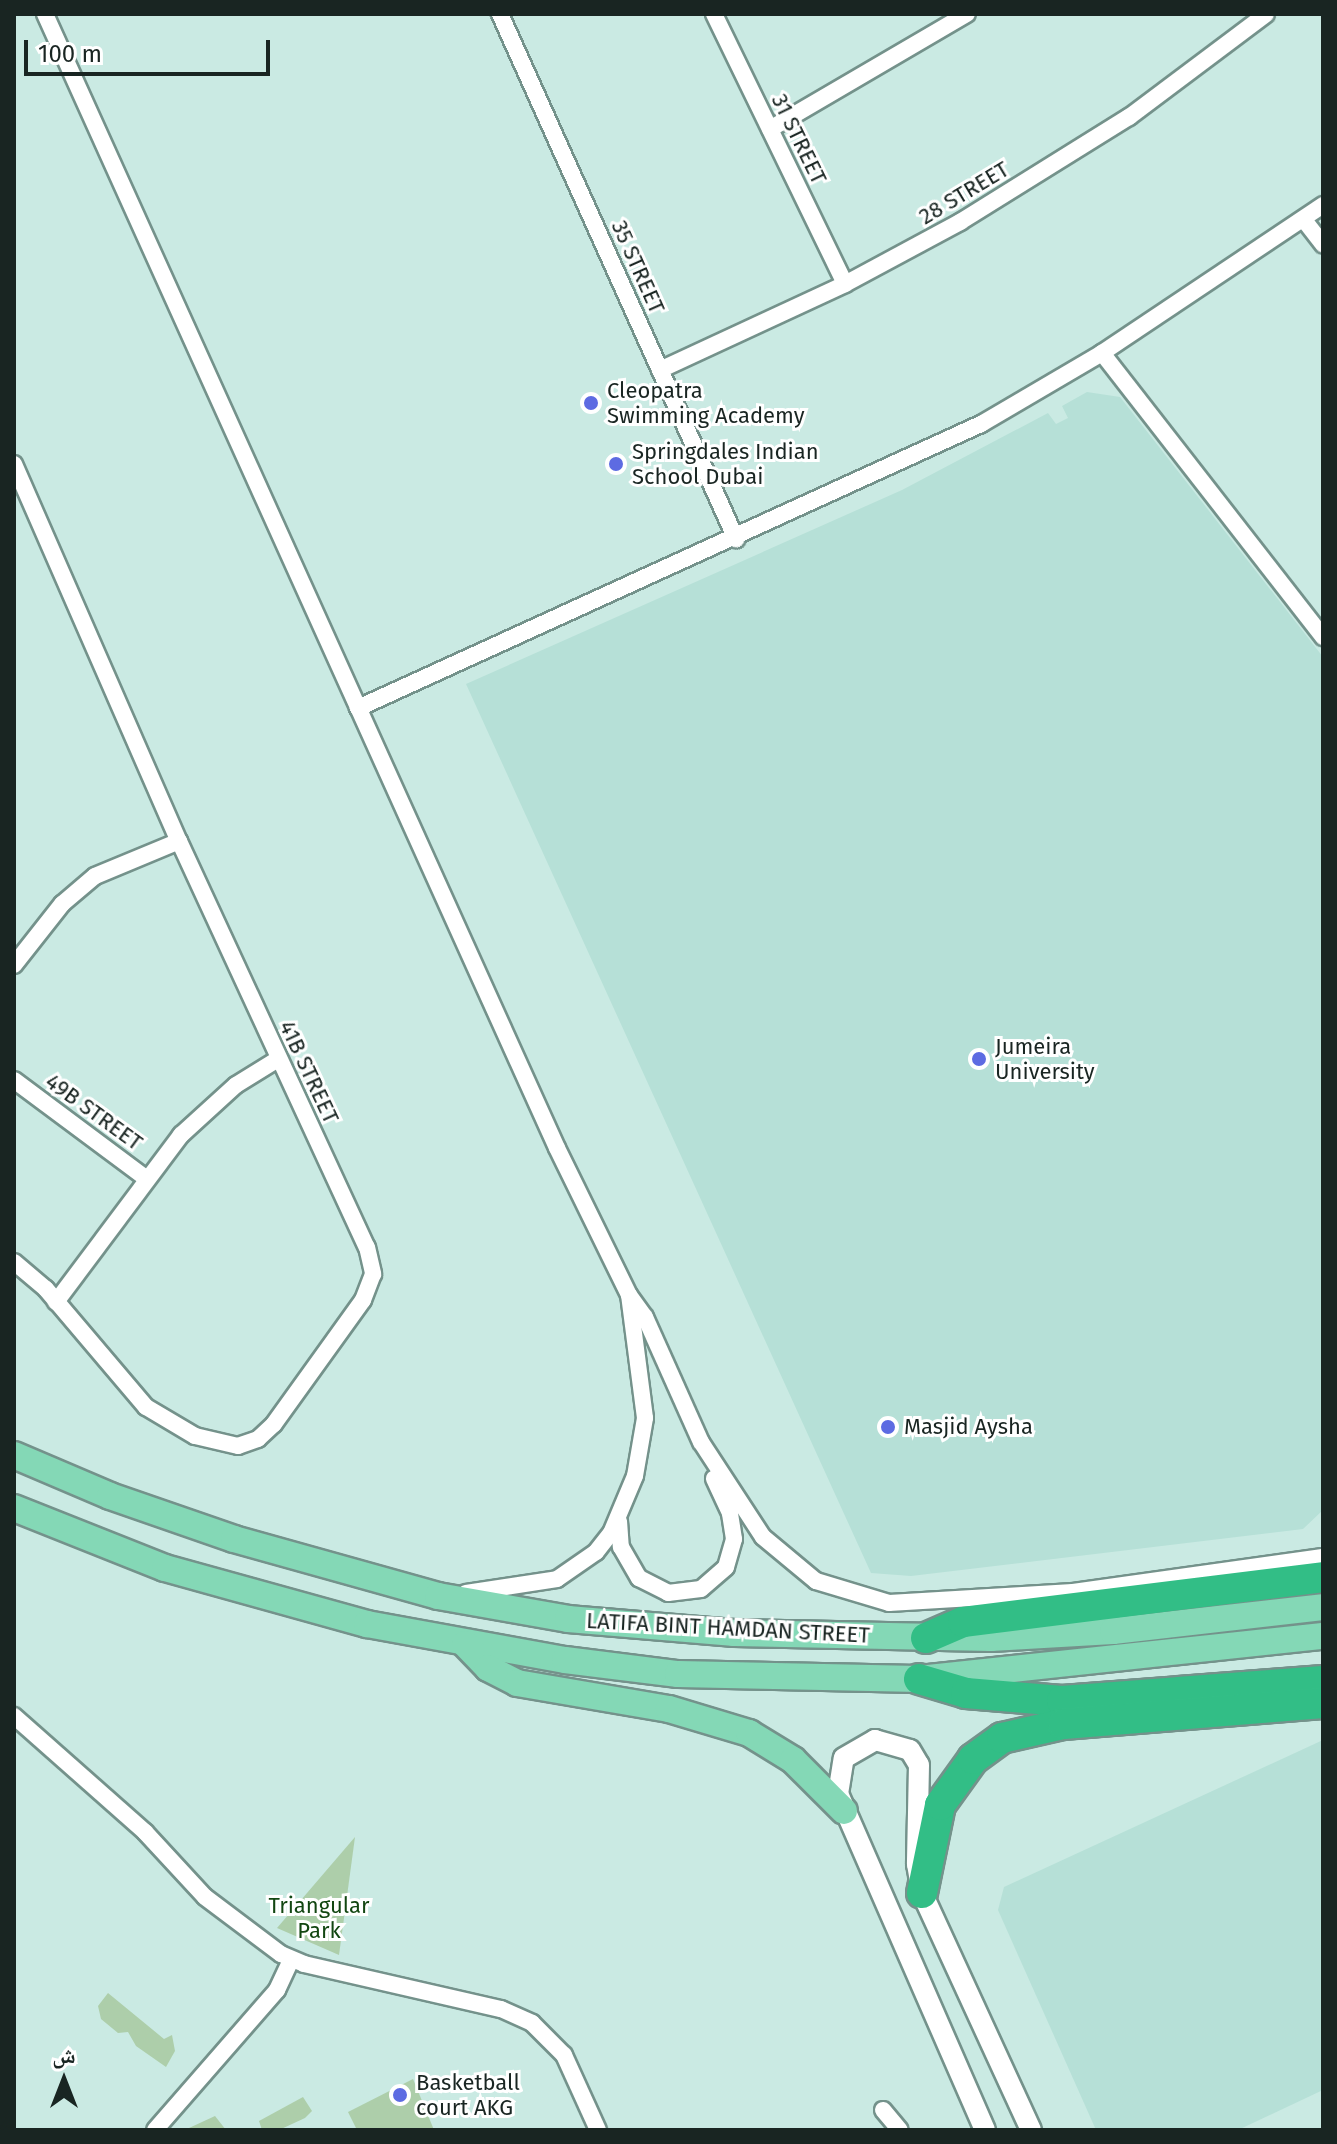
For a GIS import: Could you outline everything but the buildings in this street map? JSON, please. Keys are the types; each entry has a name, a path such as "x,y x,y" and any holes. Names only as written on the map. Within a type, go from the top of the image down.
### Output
{"highway":[{"path":"926,1638 963,1622 1323,1577"},
{"path":"919,1679 966,1693 1051,1701 1323,1681"},
{"path":"922,1893 940,1805 973,1759 1002,1738 1063,1724 1323,1703"}],"main road":[{"name":"LATIFA BINT HAMDAN STREET","path":"14,1455 165,1517 438,1596 638,1626 926,1638 1113,1631 1323,1607"},
{"name":"LATIFA BINT HAMDAN STREET","path":"14,1508 165,1568 367,1624 465,1644 678,1674 919,1679 1323,1636"},
{"path":"465,1644 488,1668 517,1683 669,1709 749,1733 793,1760 844,1811"}],"street":[{"path":"45,14 557,1148 629,1295 645,1317 708,1454 733,1525 732,1552 715,1580 676,1593 639,1578 621,1547 621,1511"},
{"name":"35 STREET","path":"500,14 736,539"},
{"name":"31 STREET","path":"714,14 845,284"},
{"path":"770,129 967,14"},
{"name":"28 STREET","path":"660,370 845,284 960,222 1129,117 1266,14"},
{"path":"358,708 937,447 1102,353 1323,205"},
{"path":"1304,220 1323,244"},
{"path":"1102,353 1323,637"},
{"name":"41B STREET","path":"14,464 179,841 367,1247 373,1274 363,1300 274,1424 258,1439 238,1446 216,1444 162,1418 131,1395 56,1302"},
{"path":"14,965 77,889 103,872 179,841"},
{"path":"14,1262 56,1302 147,1179 207,1109 278,1059"},
{"name":"49B STREET","path":"14,1080 147,1179"},
{"path":"438,1596 557,1579 596,1552 621,1511 635,1476 645,1418 629,1295"},
{"path":"708,1454 776,1552 816,1581 864,1599 986,1601 1323,1557"},
{"path":"14,1716 145,1832 205,1897 291,1960 501,2009 532,2023 564,2055 598,2130"},
{"path":"985,2130 844,1811 837,1775 844,1758 875,1740 910,1750 922,1781 917,1834 922,1893 1031,2130"},
{"path":"155,2130 277,1990 291,1960"},
{"path":"883,2110 900,2130"}],"shaded area":[{"name":"Jumeira University","path":"1087,392 1120,397 1323,657 1323,1510 1303,1529 911,1576 871,1573 466,684 902,490 1048,413 1056,424 1068,418 1062,406"},
{"path":"1323,1740 1323,2090 1238,2130 1096,2130 998,1910 1004,1887"}],"green space":[{"name":"Triangular Park","path":"355,1837 339,1955 277,1928"},
{"path":"108,1993 164,2039 172,2035 175,2051 166,2067 136,2046 128,2032 118,2033 101,2019 98,2006"},
{"name":"Basketball court AKG","path":"413,2079 434,2130 357,2130 348,2112"},
{"path":"303,2097 312,2111 305,2118 279,2130 262,2130 259,2121"},
{"path":"215,2116 226,2130 189,2128"}],"place":[{"name":"Cleopatra Swimming Academy","path":"591,403"},
{"name":"Springdales Indian School Dubai","path":"616,464"},
{"name":"Jumeira University","path":"979,1059"},
{"name":"Masjid Aysha","path":"888,1427"},
{"name":"Basketball court AKG","path":"400,2095"}]}
